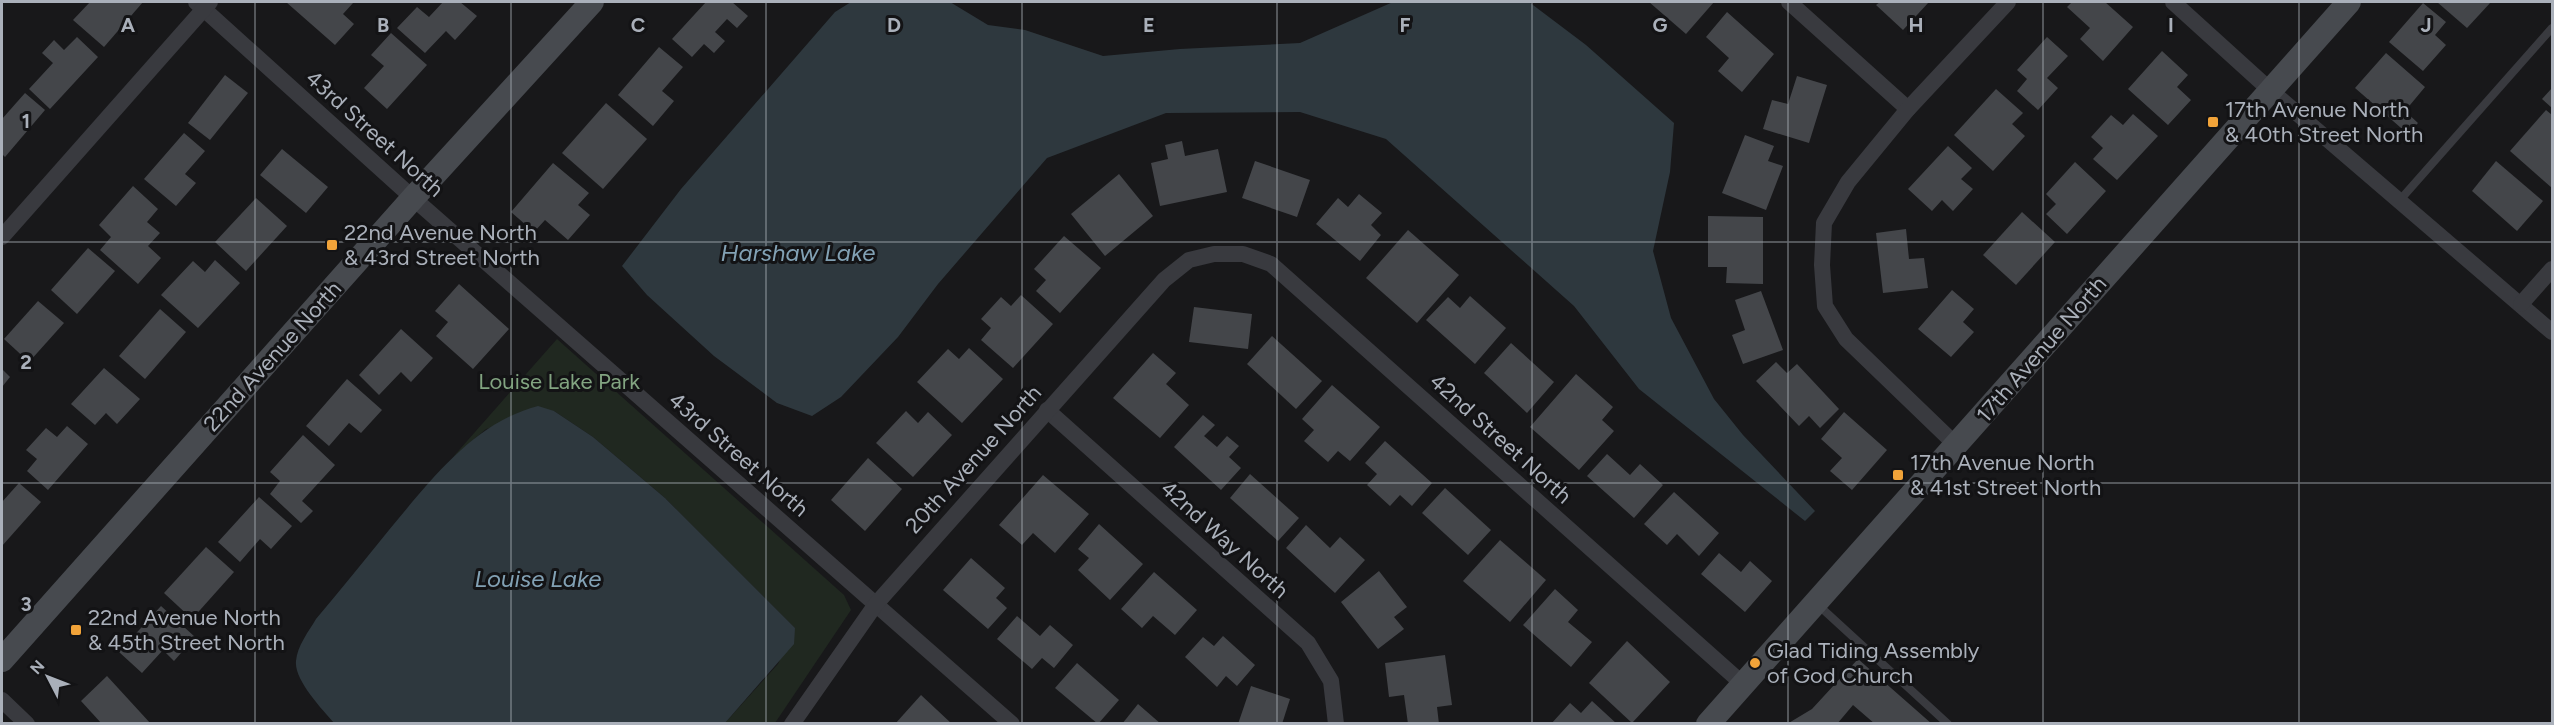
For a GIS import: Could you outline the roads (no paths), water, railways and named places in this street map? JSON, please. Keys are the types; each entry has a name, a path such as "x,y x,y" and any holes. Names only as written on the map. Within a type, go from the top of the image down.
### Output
{"street":[{"name":"22nd Avenue North","path":"2,660 413,198 592,2"},
{"path":"1789,2 1908,110"},
{"path":"1956,445 1846,339 1826,306 1822,265 1824,223 1848,182 1908,110 2008,2"},
{"path":"2173,2 2270,90 2553,332"},
{"name":"17th Avenue North","path":"1708,723 2349,2"},
{"name":"43rd Street North","path":"204,4 413,198 1012,723"},
{"path":"2,237 204,4"},
{"name":"20th Avenue North","path":"792,723 876,604 1047,410 1164,280 1189,260 1214,254"},
{"name":"42nd Street North","path":"1214,254 1242,254 1272,264 1744,685"},
{"path":"2521,304 2553,269"},
{"name":"42nd Way North","path":"1047,410 1308,643 1331,681 1336,723"},
{"path":"2,700 27,723"}],"lane":[{"path":"2400,200 2553,28"},
{"path":"1816,603 1948,723"}],"water":[{"name":"Harshaw Lake","path":"851,2 950,2 988,25 1025,30 1103,56 1180,49 1300,43 1393,2 1529,2 1586,45 1674,123 1670,172 1653,251 1671,318 1714,399 1743,435 1815,511 1805,521 1639,389 1574,306 1386,139 1300,112 1166,113 1047,158 938,284 898,337 841,397 812,416 777,403 714,356 647,295 622,266 681,189 835,12"},
{"name":"Louise Lake","path":"538,406 554,411 593,437 665,498 795,628 794,644 725,723 334,723 310,694 299,677 297,669 296,661 299,650 316,619 437,473 473,440 493,426 515,414"}],"place":[{"name":"17th Avenue North & 40th Street North","path":"2213,122"},
{"name":"22nd Avenue North & 43rd Street North","path":"332,245"},
{"name":"17th Avenue North & 41st Street North","path":"1898,475"},
{"name":"22nd Avenue North & 45th Street North","path":"76,630"},
{"name":"Glad Tiding Assembly of God Church","path":"1755,663"}],"park label":[{"name":"Louise Lake Park","path":"559,381"}]}
